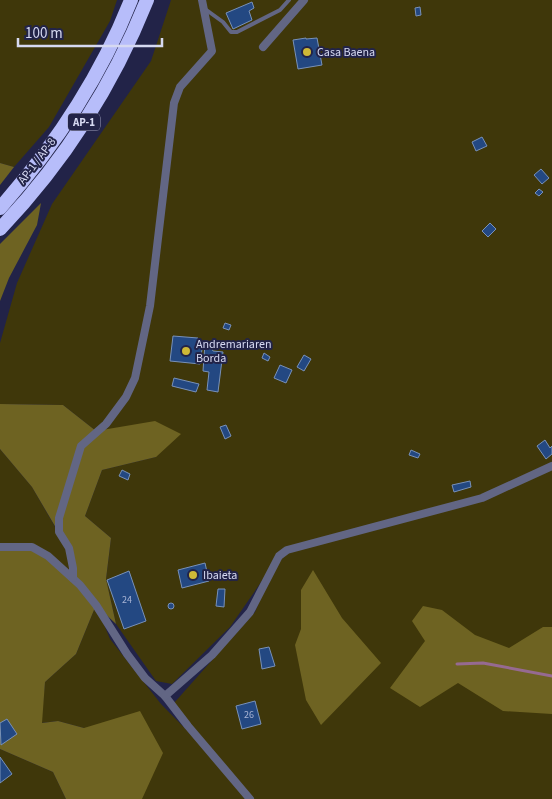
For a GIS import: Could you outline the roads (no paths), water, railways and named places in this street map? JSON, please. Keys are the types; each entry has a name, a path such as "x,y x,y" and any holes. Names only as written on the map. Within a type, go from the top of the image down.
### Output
{"highway":[{"name":"AP-1 / AP-8","path":"0,208 46,151 78,102 99,67 131,0"},
{"name":"AP-1 / AP-8","path":"0,230 38,186 78,132 112,74 146,0"}],"street":[{"path":"263,47 304,0"},
{"path":"73,578 72,560 69,548 60,532 59,518 81,446 106,424 126,398 135,378 150,306 174,103 180,87 212,51 203,4"},
{"path":"165,696 212,655 250,612 278,556 287,550 482,498 552,466"},
{"path":"0,547 32,547 48,556 73,578 96,605 127,654 145,678 165,696 200,741 250,799"}],"lane":[{"path":"203,4 231,32 237,32 280,10 289,0"}],"waterway":[{"path":"457,664 483,663 552,676"}],"place":[{"name":"Casa Baena","path":"307,52"},
{"name":"Andremariaren Borda","path":"186,351"},
{"name":"Ibaieta","path":"193,575"}]}
